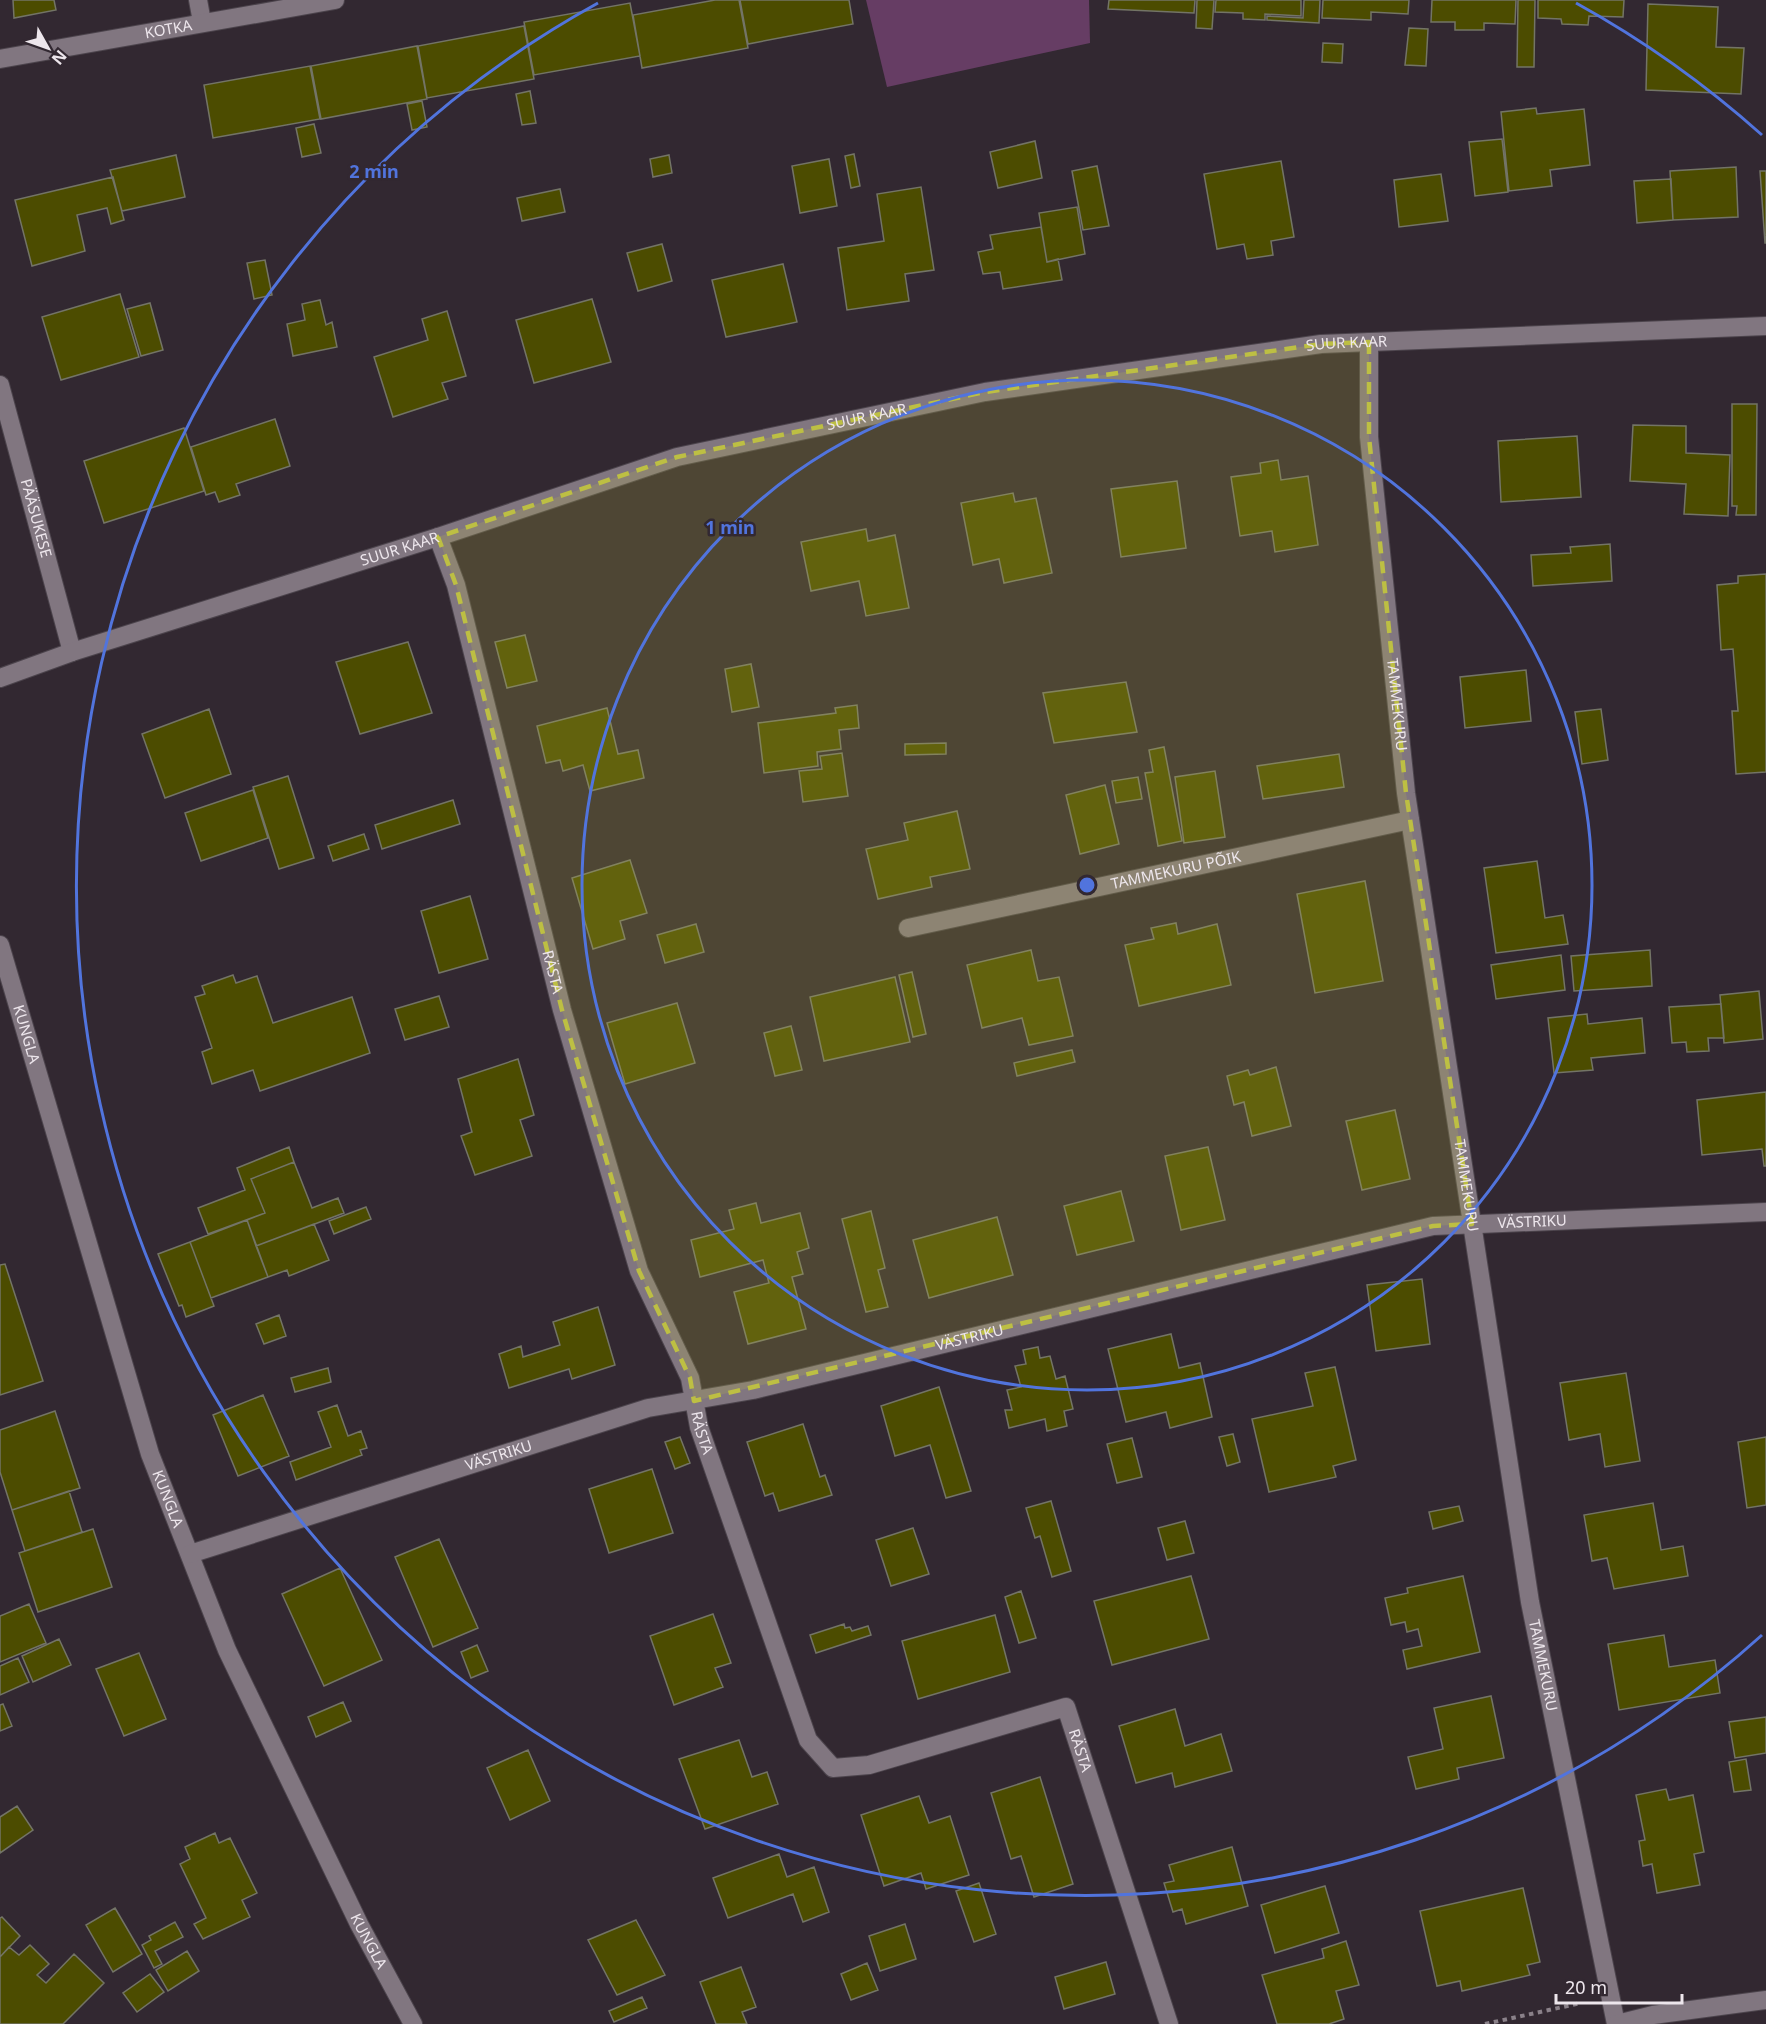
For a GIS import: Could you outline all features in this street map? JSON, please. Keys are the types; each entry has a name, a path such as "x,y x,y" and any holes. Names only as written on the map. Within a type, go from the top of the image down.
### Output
{"street":[{"path":"198,0 202,22"},
{"name":"KOTKA","path":"0,59 336,0"},
{"name":"SUUR KAAR","path":"0,678 72,652 438,537 677,457 985,392 1321,344 1766,326"},
{"name":"TAMMEKURU","path":"1370,342 1369,437 1410,820 1530,1602 1617,2024"},
{"name":"PÄÄSUKESE","path":"0,385 72,652"},
{"name":"RÄSTA","path":"438,537 456,585 562,1010 639,1271 690,1378 699,1427 808,1740 833,1768 868,1765 1066,1707 1169,2024"},
{"name":"TAMMEKURU PÕIK","path":"908,928 1410,820"},
{"name":"KUNGLA","path":"0,945 150,1454 227,1650 359,1924 413,2024"},
{"name":"VÄSTRIKU","path":"190,1554 648,1408 753,1390 1433,1226 1766,1212"},
{"path":"1617,2024 1653,2015 1766,2000"}],"highlighted area":[{"path":"1369,342 1369,437 1406,793 1472,1224 1433,1226 694,1401 690,1378 639,1271 562,1010 456,585 438,537 677,457 985,392 1321,344"}],"shaded area":[{"path":"866,0 1089,0 1090,43 887,87"}],"building":[{"path":"13,0 54,0 56,10 14,18"},
{"path":"715,0 739,0 748,48 642,68 633,15"},
{"path":"740,0 849,0 853,24 748,44"},
{"path":"1109,0 1195,0 1194,13 1108,9"},
{"path":"1197,0 1214,0 1212,29 1196,28"},
{"path":"1216,0 1301,0 1301,16 1265,14 1265,20 1243,19 1243,13 1215,12"},
{"path":"1304,0 1320,0 1319,23 1267,20 1267,16 1303,18"},
{"path":"1323,0 1409,0 1408,14 1371,12 1371,20 1322,18"},
{"path":"1432,0 1516,0 1515,24 1484,23 1484,30 1455,30 1455,22 1431,22"},
{"path":"1518,0 1535,0 1534,67 1517,67"},
{"path":"1538,0 1624,0 1623,17 1589,16 1588,25 1562,24 1561,19 1538,18"},
{"path":"630,3 640,56 534,75 524,22"},
{"path":"1648,4 1718,7 1716,47 1744,48 1741,94 1646,90"},
{"path":"524,26 534,79 427,98 418,46"},
{"path":"1409,28 1428,29 1426,66 1405,65"},
{"path":"1323,43 1343,44 1342,63 1322,62"},
{"path":"417,46 427,99 321,119 311,66"},
{"path":"310,66 320,119 213,138 204,85"},
{"path":"530,91 536,123 522,125 516,94"},
{"path":"422,101 427,127 412,130 407,104"},
{"path":"1536,108 1537,114 1584,109 1590,165 1550,170 1552,186 1509,191 1501,112"},
{"path":"314,124 321,153 302,157 296,128"},
{"path":"1502,139 1508,192 1475,196 1469,142"},
{"path":"1035,141 1042,178 998,188 990,152"},
{"path":"854,154 860,186 851,188 845,156"},
{"path":"176,155 185,197 122,211 110,170"},
{"path":"669,155 672,173 653,177 650,159"},
{"path":"829,159 837,206 800,213 792,166"},
{"path":"1281,161 1294,237 1271,241 1273,255 1247,259 1244,244 1217,249 1204,174"},
{"path":"1097,166 1109,226 1083,230 1072,171"},
{"path":"1736,167 1738,217 1673,220 1670,171"},
{"path":"1760,171 1766,171 1766,243 1765,243"},
{"path":"1441,174 1448,221 1399,227 1394,180"},
{"path":"113,177 124,220 111,224 107,208 77,215 85,251 32,266 15,200"},
{"path":"1671,179 1673,220 1637,223 1634,181"},
{"path":"921,187 934,270 905,274 909,301 847,310 838,248 884,241 877,194"},
{"path":"560,189 565,212 522,221 517,198"},
{"path":"1077,207 1085,254 1047,262 1039,213"},
{"path":"1041,227 1047,262 1058,259 1062,280 1003,289 1000,272 983,274 978,252 993,249 990,235"},
{"path":"662,244 672,281 638,291 627,253"},
{"path":"265,260 272,295 254,299 247,263"},
{"path":"783,264 797,322 726,337 712,280"},
{"path":"120,294 139,357 61,380 42,317"},
{"path":"592,299 611,362 534,383 516,320"},
{"path":"320,300 326,325 332,322 337,347 293,356 287,324 305,320 302,304"},
{"path":"150,303 163,350 141,356 127,309"},
{"path":"447,311 466,376 442,383 448,399 393,417 374,357 428,340 422,319"},
{"path":"1732,404 1757,404 1756,515 1736,515 1737,506 1732,506"},
{"path":"275,419 290,466 236,484 240,495 219,502 215,492 206,495 191,447"},
{"path":"1633,425 1686,426 1686,453 1730,455 1728,516 1684,514 1686,484 1630,481"},
{"path":"184,428 204,491 104,523 84,461"},
{"path":"1577,436 1581,497 1501,502 1498,441"},
{"path":"1278,460 1281,480 1308,476 1318,545 1275,552 1272,531 1240,536 1231,477 1261,473 1260,463"},
{"path":"1177,481 1186,548 1121,557 1111,489"},
{"path":"1013,493 1015,502 1036,498 1052,573 1004,583 999,559 973,565 961,503"},
{"path":"866,529 868,541 895,535 909,608 866,616 859,581 811,591 801,542"},
{"path":"1610,544 1612,581 1533,586 1531,555 1571,553 1570,547"},
{"path":"1766,574 1766,772 1736,774 1732,711 1738,711 1733,649 1721,650 1717,585 1738,583 1738,576"},
{"path":"525,635 537,681 507,688 495,642"},
{"path":"408,642 432,713 360,734 336,662"},
{"path":"751,664 759,707 732,712 725,669"},
{"path":"1526,670 1531,721 1465,728 1460,677"},
{"path":"1126,682 1137,732 1054,743 1043,693"},
{"path":"857,705 859,728 839,730 841,749 817,752 818,766 764,773 758,723 836,713 835,708"},
{"path":"607,708 618,754 638,750 644,778 590,791 583,765 563,771 560,760 546,763 537,726"},
{"path":"209,709 231,774 165,798 142,734"},
{"path":"1601,709 1608,760 1582,764 1575,712"},
{"path":"946,743 946,754 905,755 905,744"},
{"path":"1164,747 1182,841 1158,846 1145,773 1153,772 1149,750"},
{"path":"842,753 848,796 803,802 799,771 822,769 820,756"},
{"path":"1339,754 1344,787 1263,799 1257,766"},
{"path":"1215,771 1225,837 1184,843 1175,777"},
{"path":"288,776 314,858 279,869 253,787"},
{"path":"1138,777 1142,799 1116,803 1112,781"},
{"path":"1105,785 1119,844 1080,854 1066,795"},
{"path":"253,790 268,838 201,861 185,813"},
{"path":"453,800 460,824 382,849 375,825"},
{"path":"957,811 970,869 930,877 932,887 878,899 866,849 908,840 904,823"},
{"path":"364,834 369,849 333,861 328,846"},
{"path":"630,860 647,913 620,921 625,939 593,949 572,878"},
{"path":"1537,861 1545,918 1563,915 1568,944 1496,953 1484,868"},
{"path":"1365,881 1383,981 1315,993 1297,894"},
{"path":"470,896 488,959 439,973 421,911"},
{"path":"1176,923 1178,934 1217,924 1231,985 1139,1006 1125,945 1154,939 1151,928"},
{"path":"696,924 704,952 665,963 657,935"},
{"path":"1031,950 1038,981 1059,977 1073,1036 1029,1045 1022,1018 982,1028 967,965"},
{"path":"1650,950 1652,986 1574,991 1571,956"},
{"path":"1561,955 1565,990 1496,999 1491,965"},
{"path":"912,972 926,1034 913,1037 899,975"},
{"path":"233,975 236,983 257,976 273,1023 352,997 370,1053 260,1091 253,1070 212,1084 202,1052 212,1048 195,997 205,994 202,986"},
{"path":"895,977 910,1042 824,1061 810,997"},
{"path":"1759,991 1763,1039 1724,1043 1720,995"},
{"path":"439,996 449,1027 405,1040 395,1009"},
{"path":"677,1003 695,1063 625,1084 607,1023"},
{"path":"1721,1004 1724,1038 1708,1038 1709,1051 1687,1052 1686,1042 1672,1043 1669,1007"},
{"path":"1587,1014 1588,1024 1642,1018 1645,1053 1591,1058 1593,1070 1554,1073 1548,1018"},
{"path":"791,1026 802,1070 775,1076 764,1033"},
{"path":"1072,1050 1075,1062 1017,1076 1014,1063"},
{"path":"518,1059 534,1115 520,1120 532,1156 475,1175 461,1136 472,1132 458,1079"},
{"path":"1276,1067 1291,1126 1252,1136 1244,1102 1234,1105 1227,1076 1248,1070 1250,1075"},
{"path":"1766,1092 1766,1166 1764,1166 1762,1149 1702,1155 1697,1100"},
{"path":"1395,1110 1410,1179 1362,1190 1346,1121"},
{"path":"289,1147 294,1162 251,1179 265,1213 208,1234 198,1208 245,1190 237,1168"},
{"path":"1208,1147 1225,1220 1181,1230 1165,1156"},
{"path":"294,1162 312,1208 338,1198 344,1213 256,1246 247,1220 265,1213 251,1179"},
{"path":"1121,1191 1134,1241 1077,1255 1064,1206"},
{"path":"756,1203 761,1223 800,1213 809,1248 797,1252 803,1274 792,1277 806,1329 748,1344 734,1292 769,1283 763,1260 700,1277 691,1240 734,1229 729,1210"},
{"path":"366,1207 371,1219 334,1234 329,1221"},
{"path":"871,1211 885,1268 878,1270 888,1307 866,1312 842,1219"},
{"path":"997,1217 1013,1275 929,1298 913,1240"},
{"path":"247,1220 268,1277 211,1298 190,1242"},
{"path":"314,1224 329,1260 289,1276 287,1270 268,1277 256,1246"},
{"path":"190,1242 214,1306 186,1317 182,1305 179,1306 158,1254"},
{"path":"5,1264 43,1381 0,1395 0,1265"},
{"path":"1422,1279 1430,1344 1376,1351 1367,1285"},
{"path":"598,1307 615,1365 572,1379 569,1369 509,1388 499,1354 521,1346 523,1357 560,1345 553,1322"},
{"path":"279,1315 286,1336 264,1344 256,1324"},
{"path":"1171,1334 1179,1368 1200,1363 1212,1417 1170,1428 1166,1412 1126,1422 1108,1349"},
{"path":"1038,1347 1040,1358 1050,1356 1056,1379 1065,1376 1073,1409 1064,1411 1067,1426 1047,1431 1045,1419 1009,1428 1005,1410 1012,1410 1007,1390 1021,1387 1015,1366 1026,1364 1023,1350"},
{"path":"1335,1367 1356,1460 1333,1466 1336,1477 1269,1492 1252,1419 1313,1406 1305,1373"},
{"path":"328,1368 331,1382 295,1392 291,1378"},
{"path":"1626,1373 1640,1461 1605,1467 1600,1434 1569,1440 1560,1383"},
{"path":"939,1387 971,1491 946,1498 930,1445 895,1456 881,1406"},
{"path":"263,1395 289,1456 238,1476 213,1415"},
{"path":"337,1405 348,1436 361,1431 367,1448 360,1450 362,1455 296,1480 290,1462 331,1447 318,1412"},
{"path":"55,1411 80,1488 12,1510 0,1472 0,1430"},
{"path":"803,1424 820,1477 825,1475 832,1495 779,1511 773,1493 765,1496 747,1442"},
{"path":"1233,1434 1240,1462 1227,1466 1219,1437"},
{"path":"680,1437 690,1463 675,1469 665,1442"},
{"path":"1766,1437 1766,1505 1747,1508 1738,1442"},
{"path":"1132,1438 1142,1477 1117,1483 1107,1444"},
{"path":"652,1469 673,1533 609,1553 589,1489"},
{"path":"69,1491 82,1532 25,1551 12,1510"},
{"path":"1051,1501 1071,1571 1052,1577 1040,1536 1035,1538 1026,1508"},
{"path":"1653,1503 1661,1550 1683,1546 1688,1576 1614,1589 1607,1558 1592,1561 1584,1515"},
{"path":"1459,1506 1463,1521 1433,1529 1429,1512"},
{"path":"1185,1521 1194,1553 1167,1560 1158,1528"},
{"path":"913,1528 929,1574 891,1586 876,1540"},
{"path":"93,1529 112,1587 38,1612 19,1553"},
{"path":"439,1539 478,1628 433,1647 395,1557"},
{"path":"340,1568 382,1660 324,1686 282,1594"},
{"path":"1191,1576 1209,1639 1112,1665 1094,1601"},
{"path":"1463,1576 1480,1652 1407,1669 1403,1650 1422,1646 1418,1629 1407,1632 1405,1622 1391,1625 1385,1598 1408,1593 1407,1588"},
{"path":"1021,1591 1036,1638 1019,1643 1005,1597"},
{"path":"29,1604 46,1643 0,1662 0,1616"},
{"path":"713,1614 731,1663 715,1668 723,1687 674,1705 650,1636"},
{"path":"995,1615 1010,1672 918,1699 902,1641"},
{"path":"844,1624 845,1628 850,1627 852,1631 868,1626 871,1635 816,1653 810,1635"},
{"path":"1664,1635 1669,1667 1715,1660 1720,1693 1619,1710 1608,1644"},
{"path":"59,1639 71,1665 33,1682 22,1656"},
{"path":"477,1645 488,1671 471,1678 461,1652"},
{"path":"139,1653 166,1719 124,1736 96,1669"},
{"path":"18,1658 29,1682 0,1695 0,1666"},
{"path":"1491,1696 1504,1758 1457,1768 1459,1779 1416,1789 1408,1757 1443,1749 1434,1708"},
{"path":"343,1702 351,1721 316,1737 308,1717"},
{"path":"3,1704 12,1726 0,1731 0,1705"},
{"path":"1175,1709 1185,1746 1221,1734 1232,1771 1175,1787 1172,1773 1136,1783 1119,1726"},
{"path":"1766,1717 1766,1753 1735,1758 1729,1722"},
{"path":"739,1740 752,1777 767,1772 778,1804 705,1829 679,1759"},
{"path":"528,1750 550,1801 510,1820 487,1768"},
{"path":"1746,1759 1751,1790 1734,1792 1729,1762"},
{"path":"1040,1777 1073,1884 1034,1897 1021,1856 1011,1859 991,1793"},
{"path":"1666,1789 1669,1800 1693,1795 1704,1852 1694,1854 1700,1885 1657,1893 1652,1864 1643,1866 1639,1841 1645,1840 1636,1795"},
{"path":"919,1796 929,1823 950,1816 969,1875 926,1889 921,1873 884,1886 861,1815"},
{"path":"17,1806 33,1830 0,1853 0,1817"},
{"path":"215,1833 219,1843 230,1838 257,1893 242,1900 250,1917 203,1939 194,1924 206,1918 180,1864 190,1859 185,1847"},
{"path":"1232,1847 1248,1906 1186,1924 1182,1909 1173,1912 1164,1883 1174,1881 1169,1865"},
{"path":"779,1854 787,1877 814,1867 829,1912 803,1922 793,1894 728,1918 713,1878"},
{"path":"979,1883 996,1934 974,1942 956,1891"},
{"path":"1325,1886 1339,1933 1275,1953 1261,1905"},
{"path":"1523,1888 1540,1962 1527,1965 1530,1975 1462,1991 1460,1981 1437,1986 1420,1911"},
{"path":"115,1908 142,1954 113,1972 86,1925"},
{"path":"2,1917 20,1936 0,1957 0,1918"},
{"path":"636,1920 665,1975 617,1995 588,1940"},
{"path":"175,1922 183,1937 155,1951 162,1964 154,1968 142,1945 151,1940 149,1936"},
{"path":"905,1924 916,1959 880,1971 869,1936"},
{"path":"1346,1941 1359,1985 1336,1991 1344,2019 1329,2024 1277,2024 1262,1975 1324,1958 1322,1949"},
{"path":"30,1945 49,1964 37,1975 46,1983 74,1954 104,1983 63,2024 0,2024 0,1957 9,1947 19,1955"},
{"path":"187,1951 199,1971 168,1991 156,1970"},
{"path":"1106,1962 1115,1994 1064,2009 1055,1977"},
{"path":"867,1963 878,1990 851,2000 841,1974"},
{"path":"741,1967 756,2007 742,2012 747,2024 716,2024 700,1982"},
{"path":"150,1974 164,1992 137,2012 123,1993"},
{"path":"642,1997 647,2008 614,2022 609,2011"}]}
